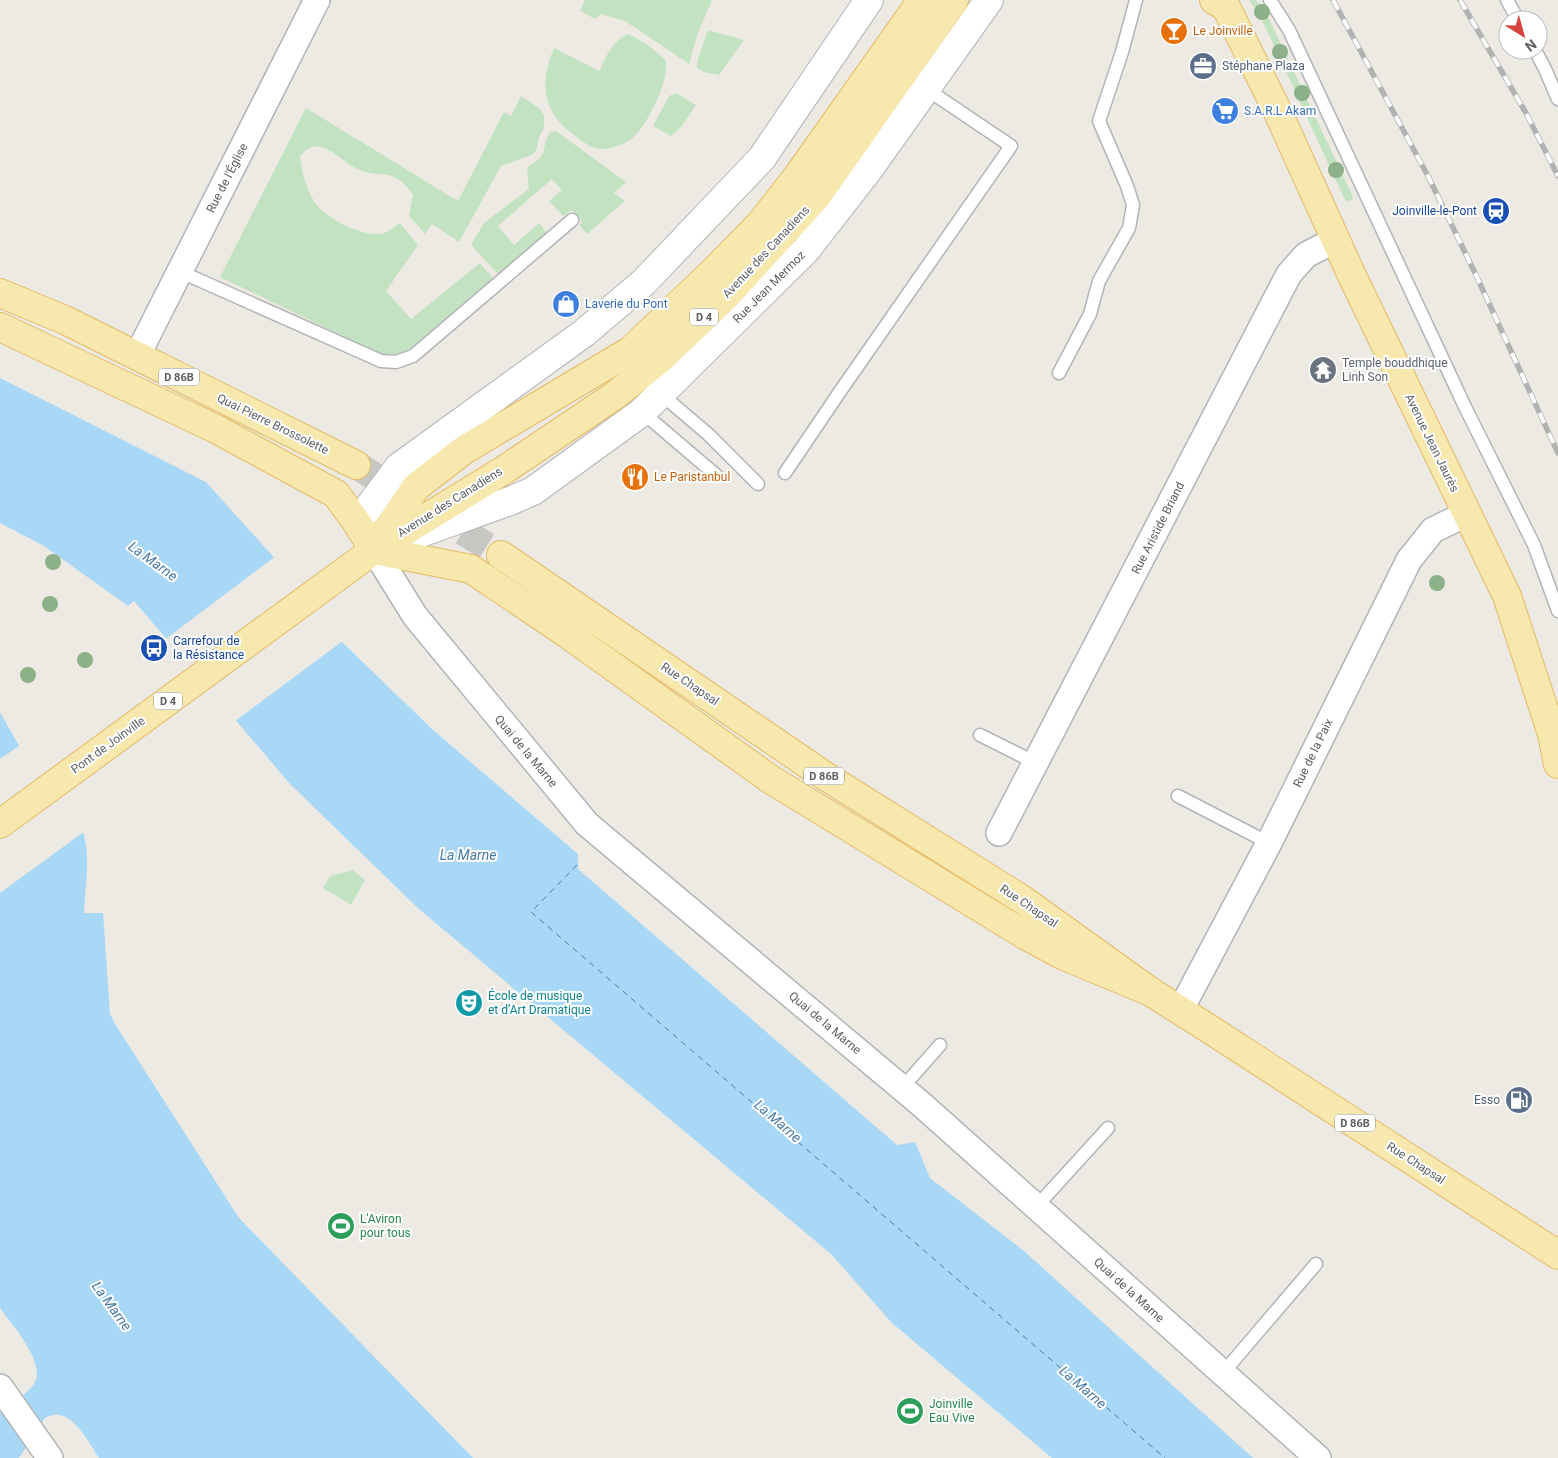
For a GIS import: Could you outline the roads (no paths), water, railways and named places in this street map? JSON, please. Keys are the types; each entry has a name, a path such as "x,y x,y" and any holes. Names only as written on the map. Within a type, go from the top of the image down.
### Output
{"main road":[{"name":"Avenue des Canadiens","path":"374,550 416,487 464,450 630,351 653,331 761,223 797,178 922,0"},
{"name":"Avenue des Canadiens","path":"374,550 504,470 614,396 667,352 726,296 818,196 954,0"},
{"name":"Avenue Jean Jaurès","path":"1214,0 1226,7 1276,108 1335,240 1507,596 1555,733 1558,764"},
{"name":"Quai Pierre Brossolette","path":"0,293 65,320 356,465"},
{"path":"0,327 216,429 336,494 358,523 374,550 471,568 770,779 1025,935 1062,955 1151,992"},
{"name":"Pont de Joinville","path":"0,824 374,550"},
{"name":"Rue Chapsal","path":"501,555 825,776 1022,900 1151,992 1558,1255"}],"street":[{"name":"Rue de l'Église","path":"137,356 317,0"},
{"path":"358,523 399,467 584,333 644,282 762,158 869,0"},
{"name":"Rue Jean Mermoz","path":"374,550 533,491 651,403 806,250 869,169 989,0"},
{"name":"Rue Aristide Briand","path":"999,833 1288,274 1306,255 1335,240"},
{"name":"Rue de la Paix","path":"1180,1011 1269,843 1409,560 1433,530 1466,514"},
{"name":"Quai de la Marne","path":"374,550 415,616 587,824 902,1088 1318,1458"},
{"path":"2,1389 48,1455"}],"lane":[{"path":"1059,373 1090,314 1099,281 1130,228 1133,206 1127,186 1099,121 1122,52 1136,0"},
{"path":"1270,0 1289,30 1466,409 1534,545 1558,611"},
{"path":"1540,60 1558,98"},
{"path":"785,473 1011,146 925,88"},
{"path":"181,272 381,361 396,362 413,356 572,220"},
{"path":"651,403 716,475"},
{"path":"651,403 709,435 758,484"},
{"path":"980,735 1036,763"},
{"path":"1178,796 1269,843"},
{"path":"902,1088 940,1045"},
{"path":"1036,1207 1108,1128"},
{"path":"1223,1373 1316,1264"}],"water":[{"name":"La Marne","path":"0,378 206,482 271,554 341,641 432,729 578,854 578,869 897,1145 915,1142 930,1178 1024,1251 1253,1458 1052,1458 892,1323 831,1254 420,910 290,784 134,601 128,606 44,546 0,523"},
{"name":"La Marne","path":"0,712 18,744 83,832 87,852 84,913 103,913 110,1014 115,1024 239,1218 473,1458 99,1458 77,1426 62,1416 54,1415 45,1418 19,1458 0,1458 0,1413 29,1390 35,1382 37,1373 26,1344 0,1308"}],"tunnel":[{"path":"356,465 501,555"}],"railway":[{"path":"1333,0 1428,176 1558,453"},
{"path":"1460,0 1526,113 1558,176"}],"place":[{"name":"Le Joinville","path":"1174,31"},
{"name":"Stéphane Plaza","path":"1203,66"},
{"name":"S.A.R.L Akam","path":"1225,111"},
{"name":"Joinville-le-Pont","path":"1496,211"},
{"name":"Laverie du Pont","path":"566,304"},
{"name":"Temple bouddhique Linh Son","path":"1323,370"},
{"name":"Le Paristanbul","path":"635,477"},
{"name":"Carrefour de la Résistance","path":"154,648"},
{"name":"École de musique et d’Art Dramatique","path":"469,1003"},
{"name":"Esso","path":"1519,1100"},
{"name":"L'Aviron pour tous","path":"341,1226"},
{"name":"Joinville Eau Vive","path":"910,1411"}]}
